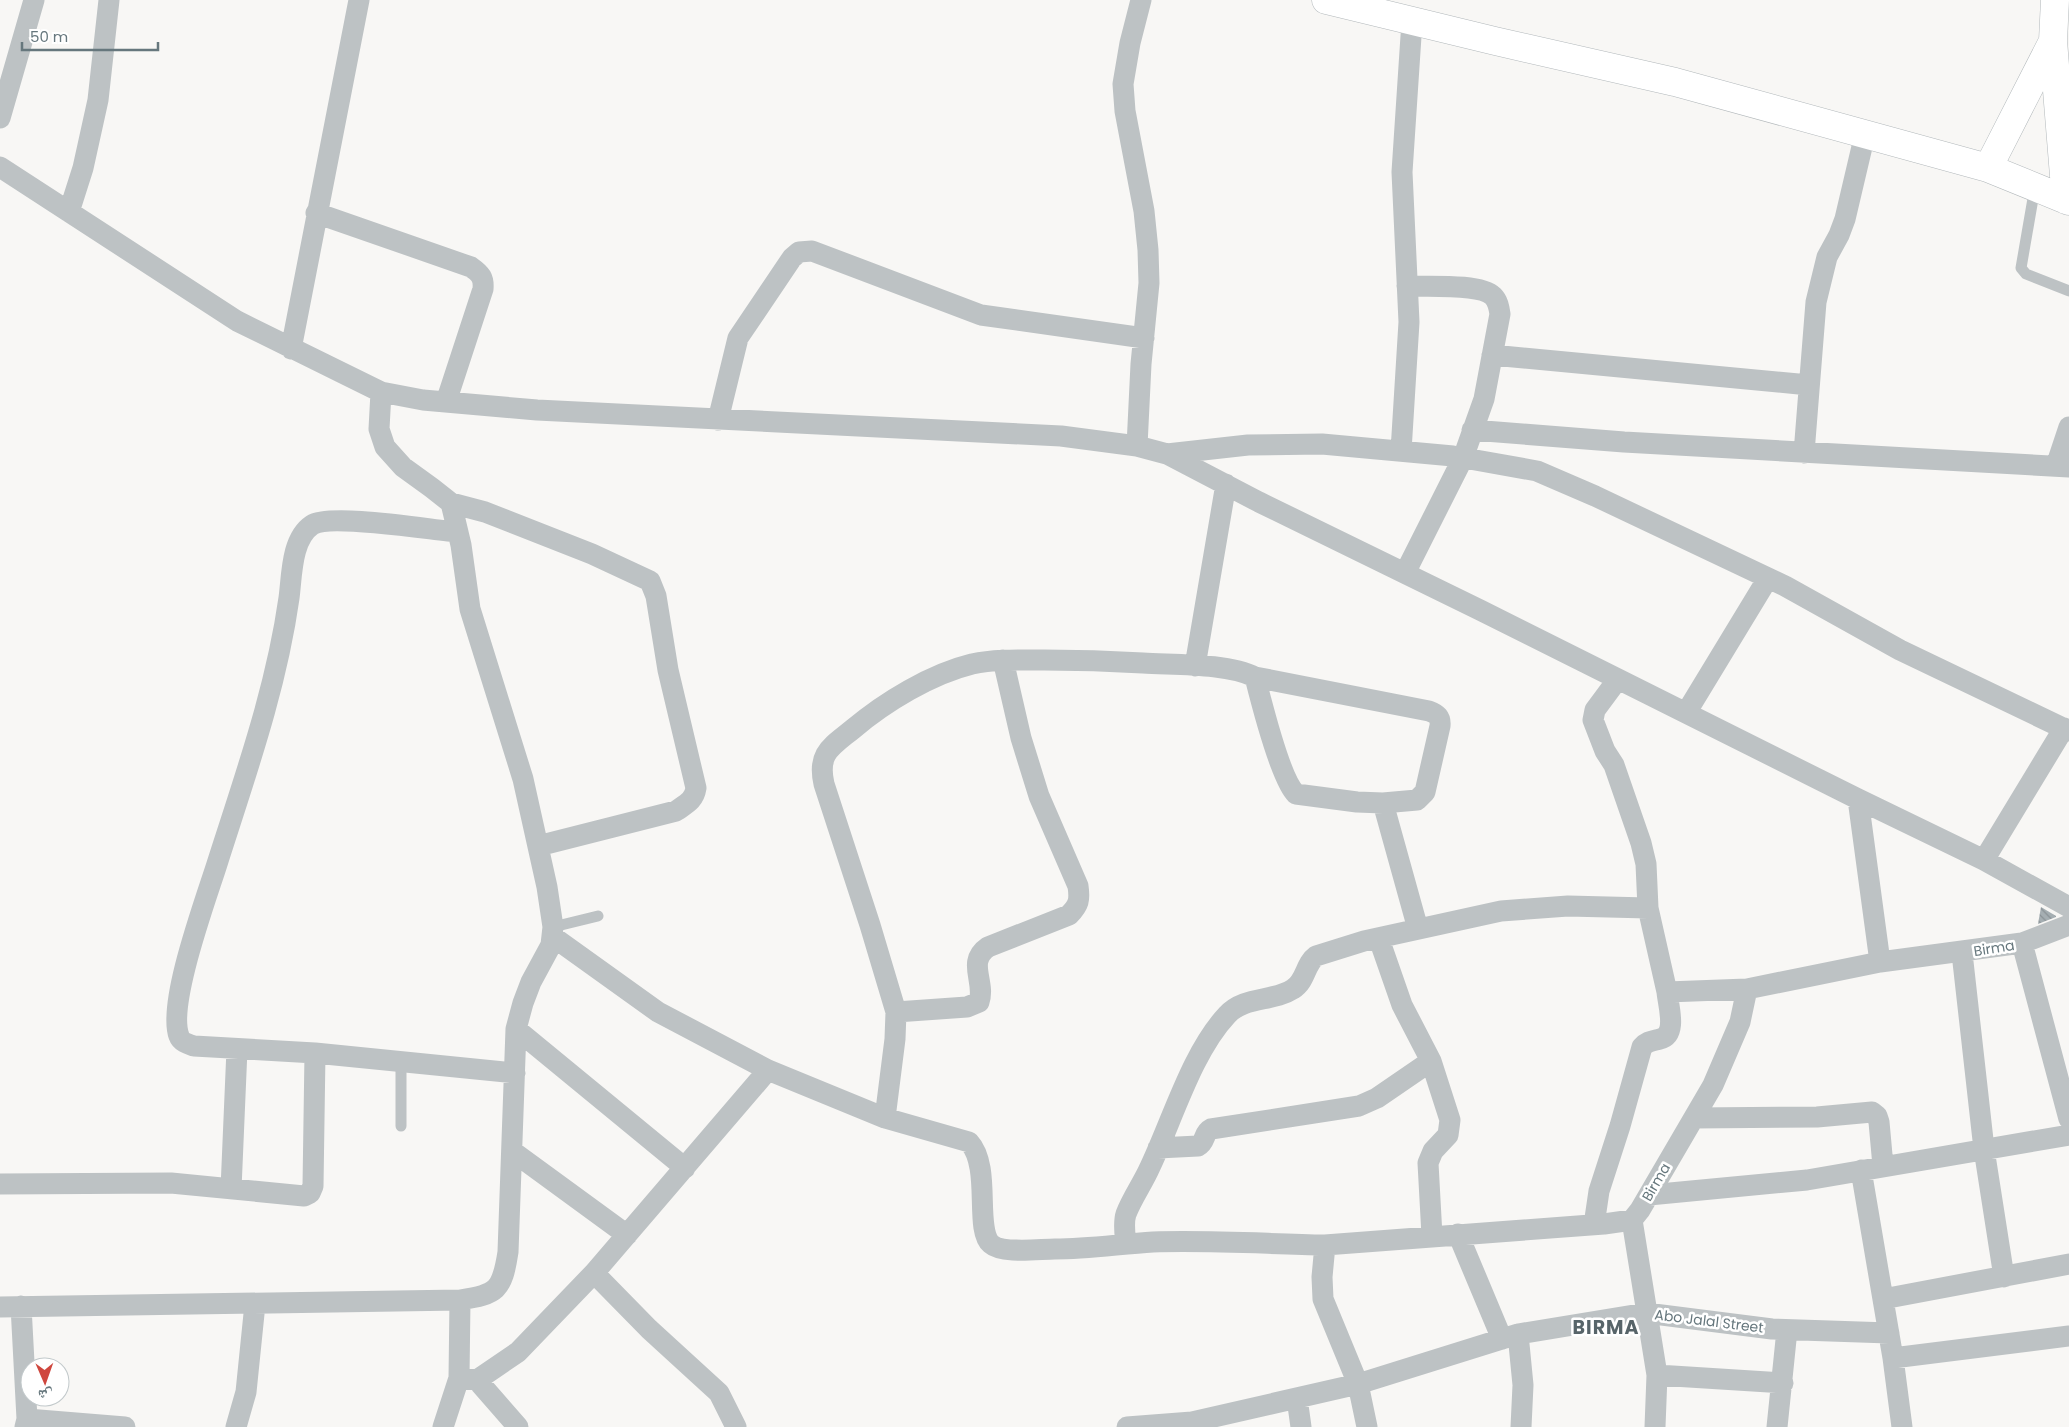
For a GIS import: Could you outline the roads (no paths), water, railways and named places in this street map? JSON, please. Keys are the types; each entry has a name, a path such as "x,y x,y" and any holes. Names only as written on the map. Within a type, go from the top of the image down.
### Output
{"main road":[{"path":"1326,0 1676,82 1988,168 2068,200 2053,41 2055,0"},
{"path":"1988,168 2053,41"}],"street":[{"path":"0,118 34,0"},
{"path":"69,212 83,168 98,100 109,0"},
{"path":"291,349 316,213 360,0"},
{"path":"1137,446 1149,283 1148,250 1144,211 1125,111 1123,84 1130,43 1142,0"},
{"path":"1401,451 1409,322 1402,172 1412,21"},
{"path":"1804,453 1816,302 1827,257 1845,219 1865,134"},
{"path":"0,167 237,321 381,392 446,402 538,410 1060,436 1137,446 1167,454 1405,574 1984,860 2069,907"},
{"path":"316,213 471,268 480,274 484,281 483,289 446,402"},
{"path":"718,420 738,338 792,258 804,250 856,266 981,315 1144,338"},
{"path":"1405,574 1463,458 1484,399 1500,314 1499,304 1492,295 1477,289 1407,286"},
{"path":"1492,355 1809,385"},
{"path":"381,392 379,429 385,448 403,467 451,503 485,512 601,558 650,581 656,596 668,670 696,788 695,796 691,802 676,811 538,846"},
{"path":"1472,430 1624,442 2063,467 2069,427"},
{"path":"1167,454 1248,445 1322,444 1463,458 1537,471 1596,496 1768,578 1900,650 2067,729 1984,860"},
{"path":"1195,666 1226,484"},
{"path":"0,1307 460,1300 492,1293 501,1282 508,1252 516,1029 531,982 551,945 553,932 538,846 523,778 470,609 458,532 451,503"},
{"path":"458,532 343,520 314,523 304,531 299,543 283,640 267,708 199,919 180,986 176,1023 179,1038 186,1044 194,1046 315,1053 515,1072"},
{"path":"1686,713 1768,578"},
{"path":"896,1012 966,1007 979,1002 981,996 977,961 980,952 988,947 1069,915 1076,908 1080,899 1078,886 1039,796 1021,738 1002,660"},
{"path":"884,1118 895,1039 896,1012 824,784 821,770 822,760 827,750 870,714 937,675 972,664 1002,660 1093,661 1195,666 1241,672 1255,677 1429,711 1437,715 1440,726 1425,792 1417,800 1383,803 1357,802 1296,794 1290,788 1284,772 1255,677"},
{"path":"1594,1225 1599,1192 1642,1047 1648,1041 1662,1038 1669,1032 1671,1024 1667,992 1648,908 1646,864 1641,843 1614,765 1605,751 1593,720 1595,710 1618,679"},
{"path":"1858,799 1880,962"},
{"path":"1383,803 1418,929"},
{"path":"1126,1244 1125,1216 1158,1148 1185,1085 1210,1037 1226,1015 1244,1003 1295,989 1302,981 1312,958 1418,929 1501,910 1568,906 1648,908"},
{"name":"Birma","path":"1632,1220 1713,1085 1740,1022 1747,989 1880,962 1962,953 2022,943 2069,925"},
{"path":"553,932 658,1012 768,1070 884,1118 963,1139 975,1149 980,1163 985,1233 991,1244 1010,1249 1060,1249 1155,1242 1325,1245 1594,1225 1632,1220 1657,1375 1654,1427"},
{"path":"1379,939 1402,1005 1431,1061 1451,1125 1448,1135 1433,1151 1428,1163 1432,1236"},
{"path":"2022,943 2069,1119"},
{"path":"1962,953 1984,1149 2004,1276"},
{"path":"1667,992 1747,989"},
{"path":"516,1029 685,1168"},
{"path":"231,1189 238,1049"},
{"path":"0,1184 171,1183 299,1196 310,1193 313,1186 315,1053"},
{"path":"1158,1148 1198,1146 1206,1133 1211,1129 1360,1106 1377,1098 1431,1061"},
{"path":"468,1379 518,1352 594,1273 768,1070"},
{"path":"1694,1118 1818,1117 1872,1112 1877,1116 1884,1166"},
{"path":"1649,1194 1807,1180 2069,1135"},
{"path":"512,1151 627,1235"},
{"path":"1862,1170 1893,1358 1902,1427"},
{"path":"1458,1234 1510,1336 1523,1385 1520,1427"},
{"path":"1325,1245 1322,1299 1358,1384 1367,1427"},
{"path":"1883,1299 2069,1264"},
{"path":"594,1273 682,1361 713,1386 719,1393 736,1427"},
{"path":"443,1427 468,1379 460,1300"},
{"path":"236,1427 246,1392 256,1304"},
{"path":"21,1306 26,1423 125,1427"},
{"name":"Abo Jalal Street","path":"1139,1426 1167,1426 1192,1422 1358,1384 1510,1336 1646,1313 1787,1330 1889,1333"},
{"path":"1777,1427 1787,1330"},
{"path":"1893,1358 2069,1336"},
{"path":"1657,1375 1782,1383"},
{"path":"468,1379 518,1427"},
{"path":"1297,1398 1301,1427"}],"lane":[{"path":"2035,187 2021,268 2026,274 2069,291"},
{"path":"553,932 598,916"},
{"path":"401,1061 401,1126"}],"district":[{"name":"BIRMA","path":"1606,1327"}]}
